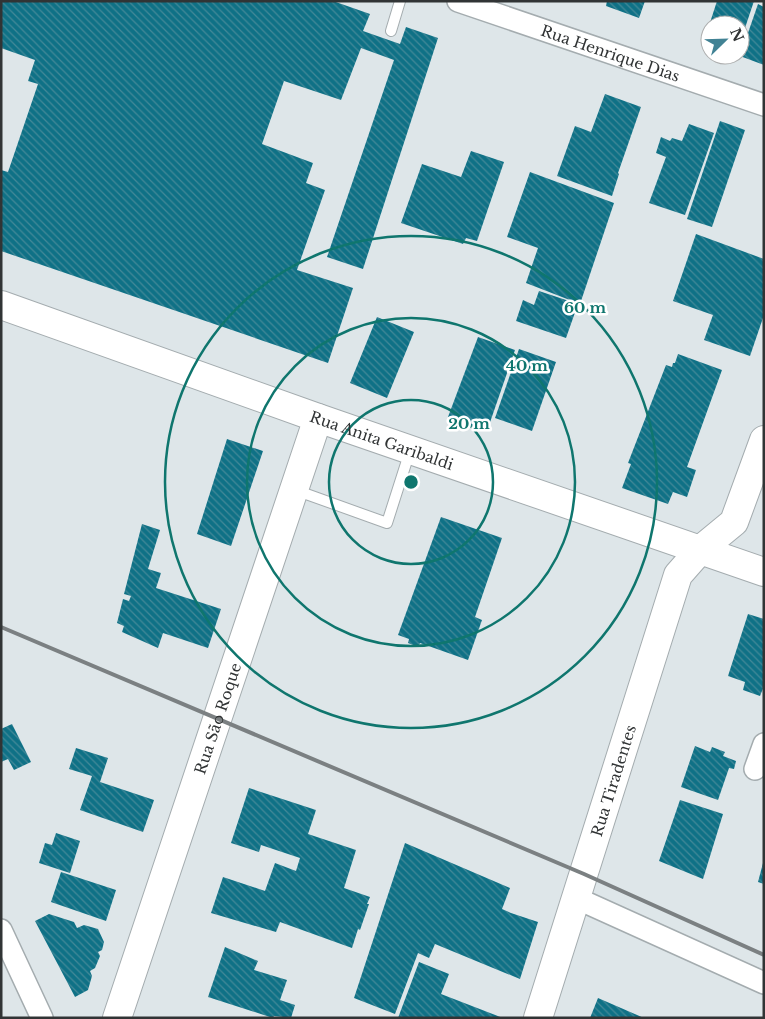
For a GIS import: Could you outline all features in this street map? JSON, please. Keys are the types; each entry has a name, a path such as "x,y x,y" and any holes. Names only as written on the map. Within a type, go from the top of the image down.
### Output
{"street":[{"name":"Rua Henrique Dias","path":"458,1 764,105"},
{"name":"Rua Anita Garibaldi","path":"1,306 764,572"},
{"name":"Rua São Roque","path":"117,1018 318,418"},
{"name":"Rua Tiradentes","path":"538,1018 678,575 700,550 734,522 764,440"},
{"path":"755,770 764,744"},
{"path":"576,898 764,983"},
{"path":"1,930 42,1018"}],"lane":[{"path":"390,31 400,1"},
{"path":"294,489 387,523 410,450"}],"building":[{"path":"1,1 333,1 370,14 363,31 400,44 406,27 438,38 363,269 327,257 394,60 361,48 341,100 284,81 262,144 313,163 306,183 325,190 297,270 353,288 328,363 1,251 1,170 8,172 38,84 28,81 35,60 1,48"},
{"path":"607,1 645,1 639,18 606,6"},
{"path":"717,1 754,1 749,15 712,15"},
{"path":"758,4 764,7 764,65 750,60 750,27"},
{"path":"605,94 641,107 612,196 557,176 575,126 591,132"},
{"path":"720,121 745,130 712,227 687,219"},
{"path":"689,124 714,133 685,215 649,203 666,157 656,153 661,137 670,141 672,138 682,141"},
{"path":"471,151 504,162 477,241 466,238 463,244 401,223 422,164 461,177"},
{"path":"530,172 614,203 580,304 526,283 538,248 507,237"},
{"path":"696,234 764,259 764,315 750,356 704,340 713,315 673,301"},
{"path":"539,291 578,304 566,338 516,321 523,300 534,305"},
{"path":"377,317 414,332 387,398 350,383"},
{"path":"478,337 515,350 487,431 448,417"},
{"path":"519,349 556,362 532,431 495,418"},
{"path":"678,354 722,370 687,467 696,470 687,497 673,492 668,504 622,488 631,464 628,463 666,365 672,367"},
{"path":"227,439 263,451 231,546 197,534"},
{"path":"441,517 502,538 475,617 482,620 468,660 420,643 418,647 408,643 409,639 398,635"},
{"path":"142,524 160,530 148,569 161,573 156,588 221,609 208,648 163,633 158,648 122,632 124,626 117,623 123,599 129,601 131,596 124,594"},
{"path":"748,614 764,619 764,686 760,696 743,690 745,682 728,676"},
{"path":"12,724 31,762 14,770 8,759 1,762 1,729"},
{"path":"695,746 710,752 712,747 725,752 723,756 736,761 734,769 729,768 718,800 681,787"},
{"path":"76,748 108,758 100,782 154,800 143,832 80,810 92,776 69,769"},
{"path":"249,788 316,810 308,834 356,850 344,888 370,897 360,930 358,929 352,948 280,922 276,932 211,913 223,877 265,891 275,863 296,871 300,858 261,845 259,852 231,843"},
{"path":"680,800 723,814 703,879 659,861"},
{"path":"56,833 80,841 70,873 39,863 45,843 52,845"},
{"path":"405,843 510,888 502,909 538,922 520,979 435,944 429,958 418,953 395,1014 354,998"},
{"path":"764,863 764,884 758,882"},
{"path":"61,872 116,890 106,921 51,902"},
{"path":"49,914 74,922 77,928 84,925 98,929 104,942 102,950 98,952 100,956 95,968 90,971 92,976 88,990 75,997 35,921"},
{"path":"225,947 258,961 254,970 287,980 280,1000 295,1005 291,1018 274,1016 273,1018 208,997"},
{"path":"419,962 449,974 441,994 503,1018 398,1018"},
{"path":"598,998 644,1018 590,1018"}],"railway":[{"path":"1,627 584,874 764,955"}]}
